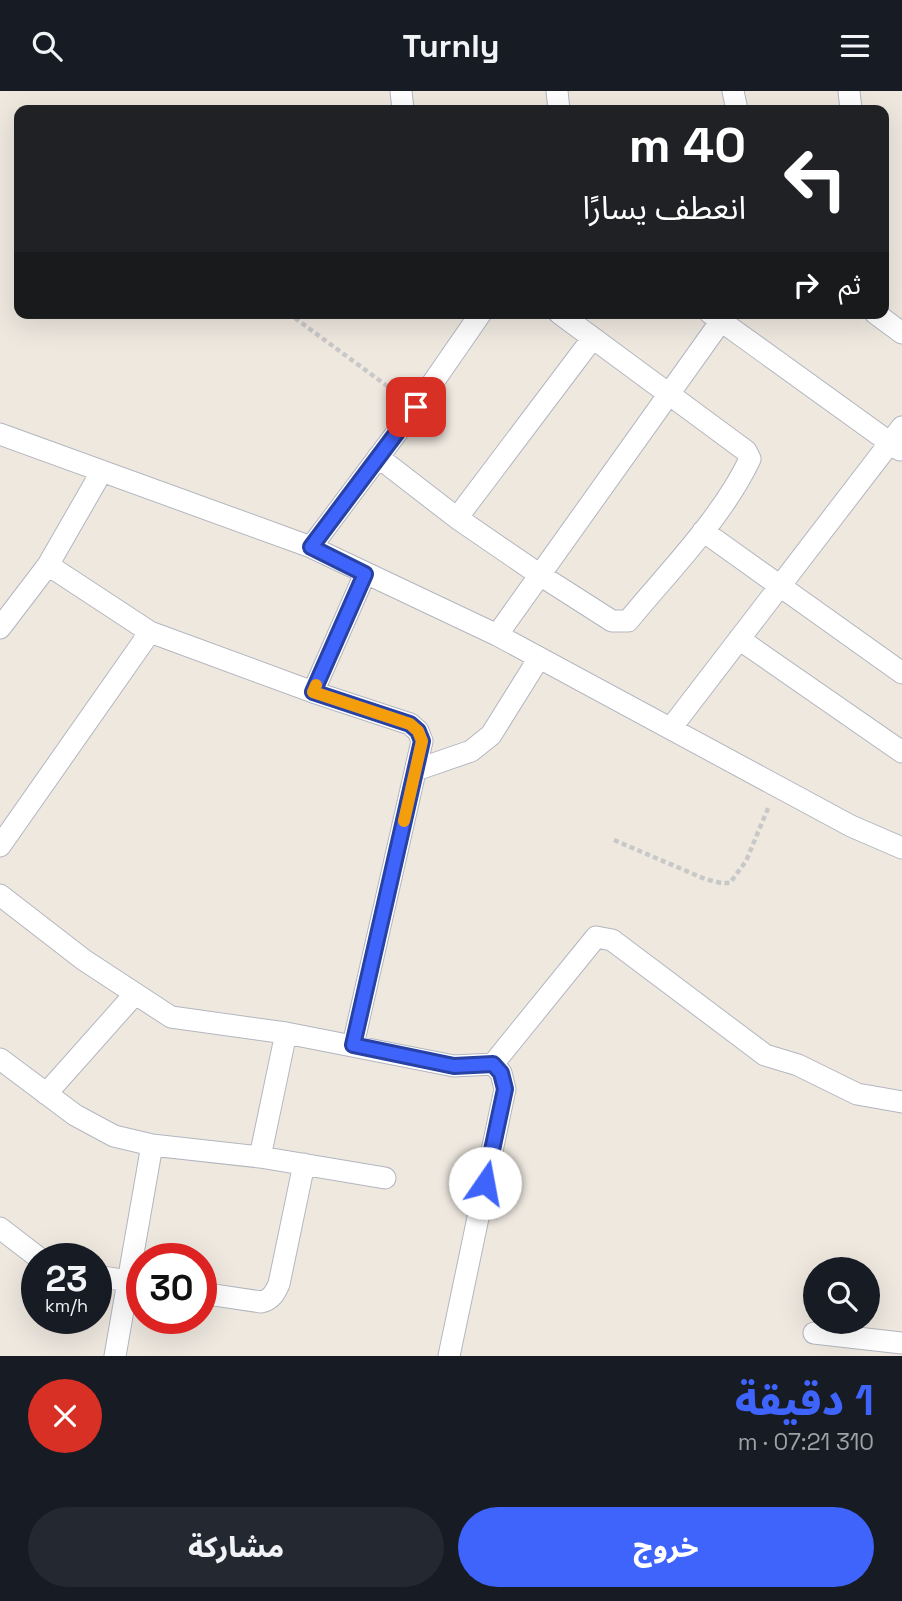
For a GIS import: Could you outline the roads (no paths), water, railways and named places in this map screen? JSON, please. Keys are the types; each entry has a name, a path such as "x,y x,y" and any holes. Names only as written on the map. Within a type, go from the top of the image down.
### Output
{"street":[{"path":"311,547 416,407 477,319"},
{"path":"378,457 540,575 612,621 628,621 703,531 750,459 746,451 567,319"},
{"path":"883,319 902,333"},
{"path":"497,635 669,393 728,320 898,440 780,586 671,728"},
{"path":"457,517 592,339"},
{"path":"0,434 311,547 497,635 851,826 902,848"},
{"path":"0,628 48,565 102,471"},
{"path":"703,531 902,673"},
{"path":"48,565 150,632 313,692 410,724 418,731 422,741 416,770 353,1045"},
{"path":"313,692 365,574"},
{"path":"0,846 150,632"},
{"path":"739,639 902,752"},
{"path":"416,770 471,751 491,735 540,657"},
{"path":"0,895 84,960 171,1017 286,1033 454,1066 493,1064 596,937 612,940 765,1055 798,1065 857,1094 902,1102"},
{"path":"46,1094 134,995"},
{"path":"260,1157 286,1033"},
{"path":"0,1059 75,1115 114,1136 152,1145 260,1157 385,1178"},
{"path":"449,1356 505,1089 501,1073 493,1064"},
{"path":"140,1243 152,1145"},
{"path":"217,1295 261,1302 274,1295 279,1284 304,1164"},
{"path":"0,1228 21,1244"},
{"path":"115,1356 126,1315"},
{"path":"823,1334 902,1343"}]}
